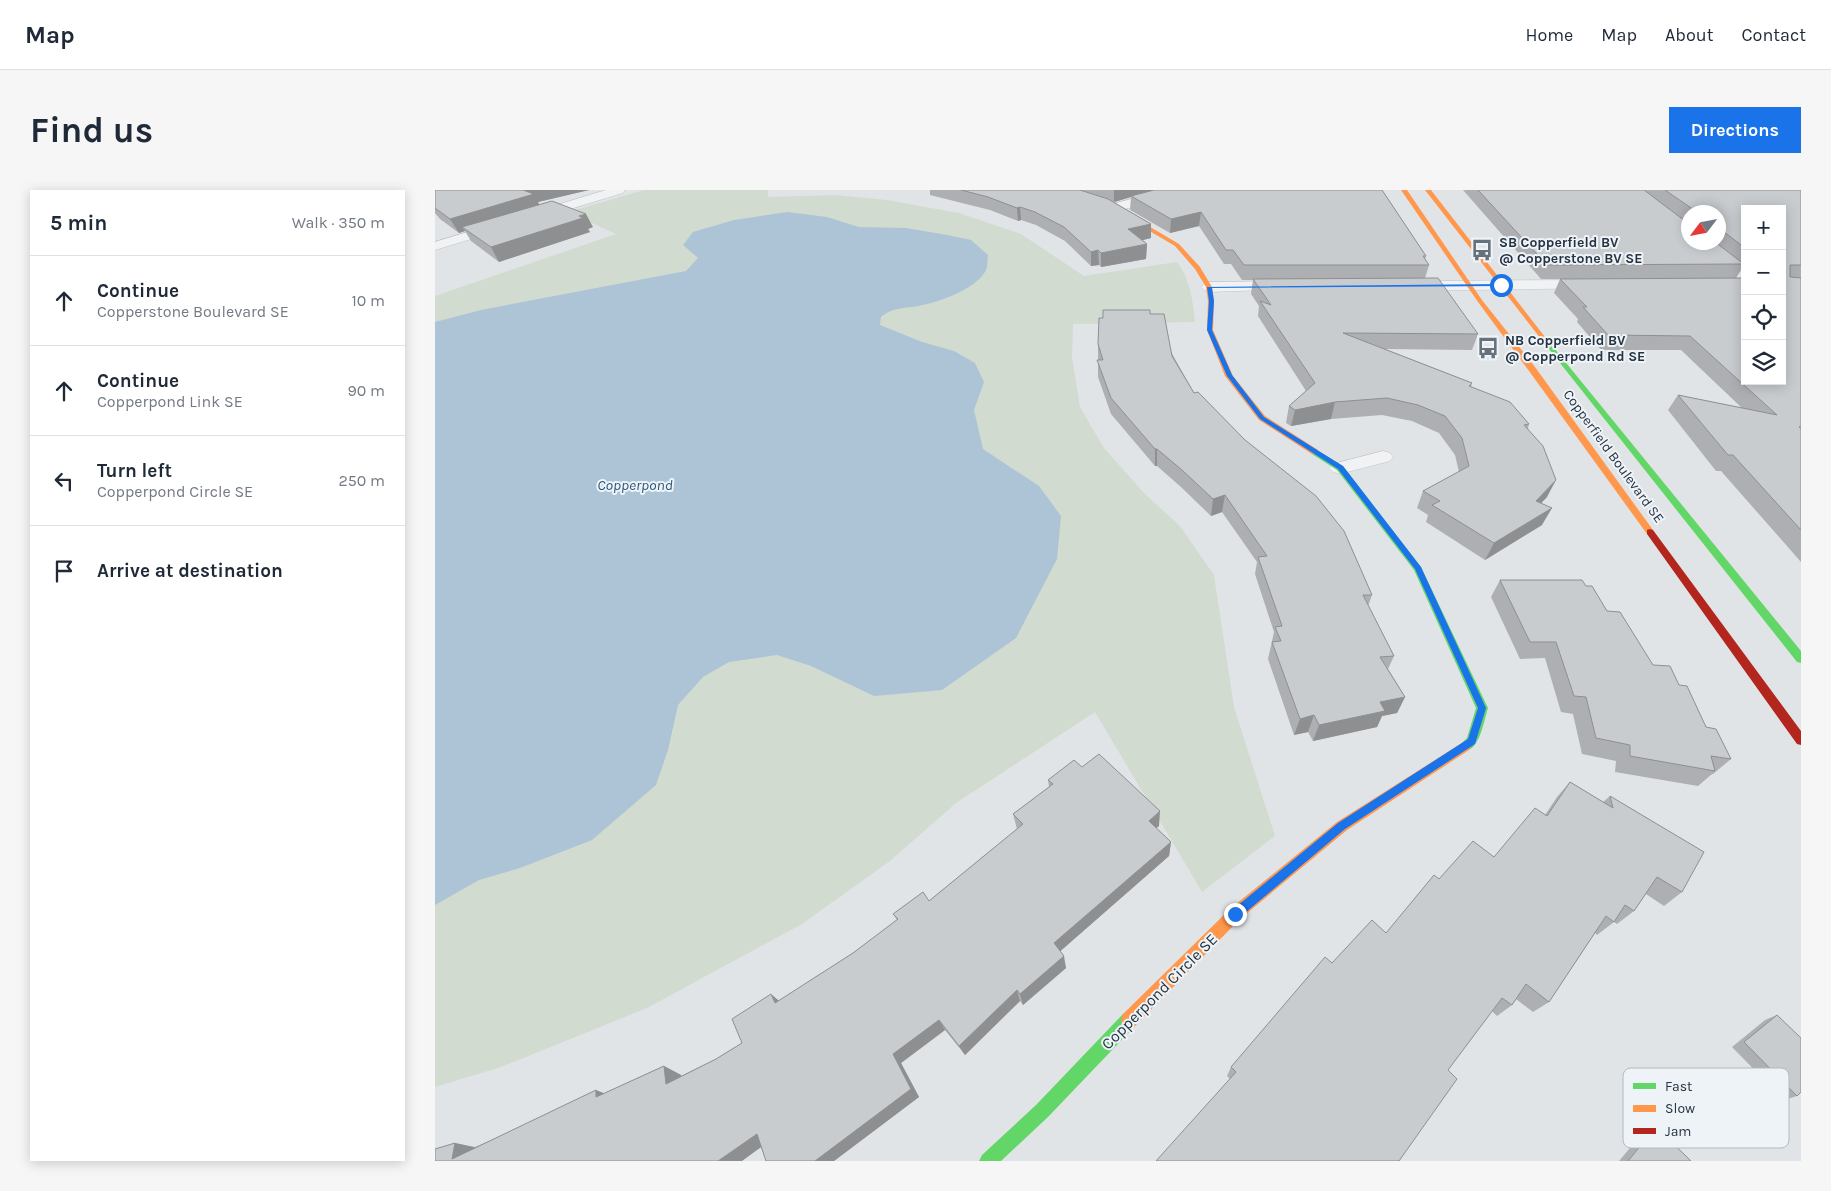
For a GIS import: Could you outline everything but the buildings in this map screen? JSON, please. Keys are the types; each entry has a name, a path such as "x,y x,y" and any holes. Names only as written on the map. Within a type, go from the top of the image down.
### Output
{"street":[{"path":"436,245 619,190"},
{"path":"1059,190 1114,208 1177,245 1198,268 1210,294"},
{"name":"Copperfield Boulevard SE","path":"1404,190 1469,285 1472,301 1532,368 1801,740"},
{"name":"Copperfield Boulevard SE","path":"1428,190 1501,285 1801,659"},
{"path":"1114,208 1175,193"},
{"path":"1707,250 1741,282"},
{"path":"1387,286 1608,285"},
{"path":"1210,294 1308,286"},
{"path":"1210,294 1290,301"},
{"name":"Copperpond Circle SE","path":"988,1161 1042,1111 1161,987 1235,914 1342,826 1472,742 1482,708 1418,569 1341,468 1262,418 1229,376 1210,330 1210,294"},
{"path":"1472,301 1600,300"},
{"path":"1398,301 1437,301"},
{"path":"1341,468 1383,457"}],"shaded area":[{"path":"644,190 768,190 768,197 835,195 887,200 959,213 1021,234 1084,276 1177,262 1188,283 1195,322 1073,324 1072,357 1080,407 1104,448 1145,494 1180,526 1214,575 1234,707 1275,836 1202,892 1095,712 956,803 890,861 802,924 647,1008 501,1067 435,1087 435,296 616,234 568,212"}],"water":[{"name":"Copperpond","path":"787,212 827,217 859,227 906,228 971,240 988,255 986,270 981,277 966,289 935,302 890,311 881,317 880,325 922,342 954,351 975,363 984,382 974,410 983,449 1039,486 1061,516 1057,559 1016,638 942,690 874,696 811,666 777,655 729,662 703,677 678,705 668,750 656,785 592,840 520,868 479,880 435,905 435,322 481,310 686,271 698,258 683,245 693,232 734,220"}],"traffic: fast":[{"path":"1543,338 1801,659"},
{"path":"1315,452 1340,468 1418,569 1482,708 1472,741 1465,746"},
{"path":"988,1161 1042,1111 1129,1020"}],"traffic: slow":[{"path":"1404,190 1480,301 1532,369 1650,532"},
{"path":"1428,190 1543,338"},
{"path":"1121,212 1177,245 1198,268 1209,287 1211,301 1210,330 1229,376 1262,418 1315,452"},
{"path":"1129,1020 1235,914 1342,826 1465,746"}],"traffic: jam":[{"path":"1059,190 1121,212"},
{"path":"1650,532 1801,740"}],"place":[{"name":"SB Copperfield BV @ Copperstone BV SE","path":"1482,250"},
{"name":"NB Copperfield BV @ Copperpond Rd SE","path":"1488,348"}],"route":[{"path":"1235,914 1342,826 1472,742 1482,708 1418,569 1341,468 1262,418 1229,376 1210,330 1211,301 1209,287 1501,285"}]}
